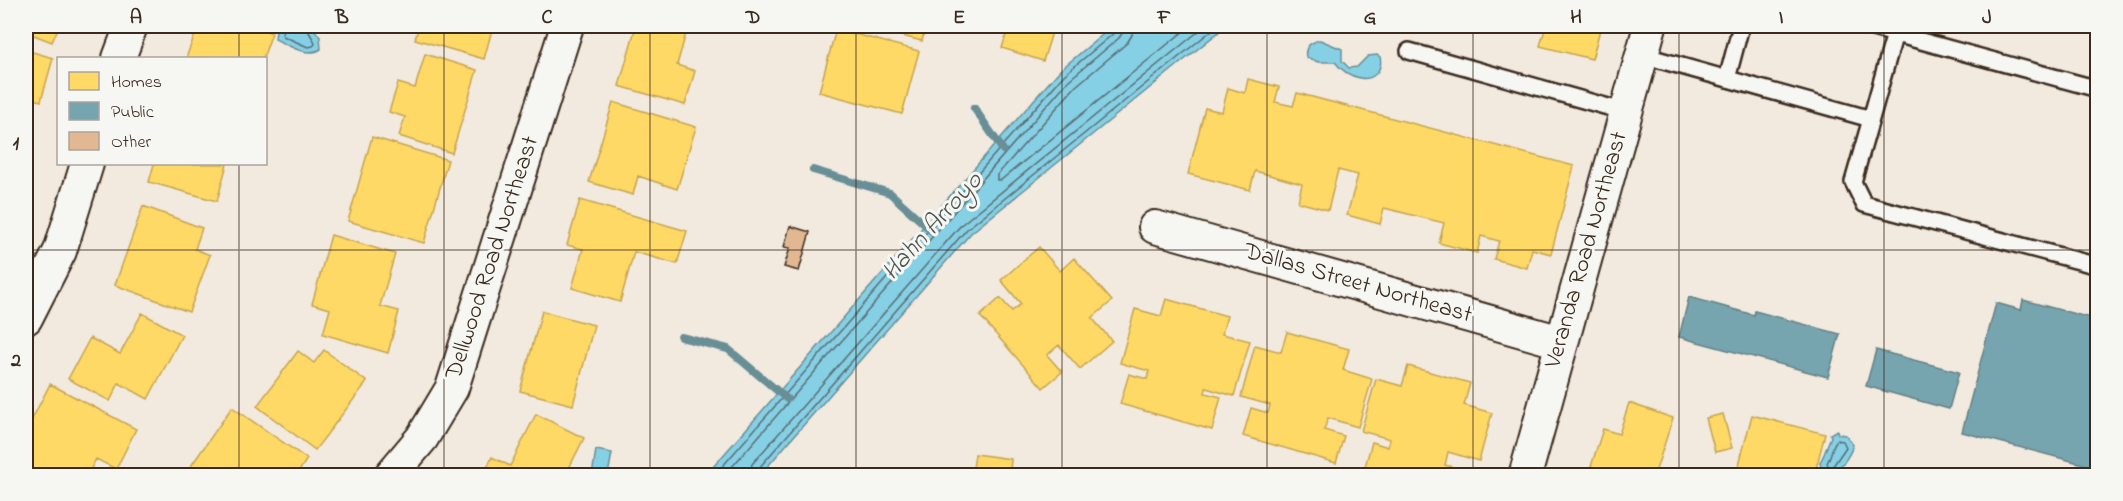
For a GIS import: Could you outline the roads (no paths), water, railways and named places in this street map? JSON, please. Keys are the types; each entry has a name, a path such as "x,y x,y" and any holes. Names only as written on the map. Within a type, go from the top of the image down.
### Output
{"street":[{"path":"119,57 131,26"},
{"name":"Dellwood Road Northeast","path":"390,476 422,438 452,388 567,26"},
{"name":"Veranda Road Northeast","path":"1525,476 1650,26"},
{"path":"26,318 60,250 87,165"},
{"name":"Dallas Street Northeast","path":"1155,227 1561,342"}],"lane":[{"path":"1727,79 1741,26"},
{"path":"1866,26 1896,29 2097,89"},
{"path":"1896,29 1853,182 1864,204 2097,266"},
{"path":"1409,51 1626,112"},
{"path":"1642,55 1871,118"}],"water":[{"path":"279,26 312,26 320,37 321,49 304,51 275,39"},
{"name":"Hahn Arroyo","path":"1113,26 1226,26 971,233 760,475 706,475 1060,70"},
{"path":"1320,40 1342,49 1342,61 1349,68 1357,67 1368,56 1377,55 1381,61 1379,70 1369,78 1360,78 1346,72 1335,62 1318,62 1306,57 1306,50 1309,46"},
{"path":"1837,430 1838,434 1846,435 1853,445 1844,462 1830,473 1821,467 1820,462 1831,437 1830,434"},
{"path":"596,450 612,453 608,475 592,475"}],"waterway":[{"path":"974,108 1003,150"},
{"name":"Hahn Arroyo","path":"813,170 890,193 932,231"},
{"path":"681,337 728,349 787,399"}]}
